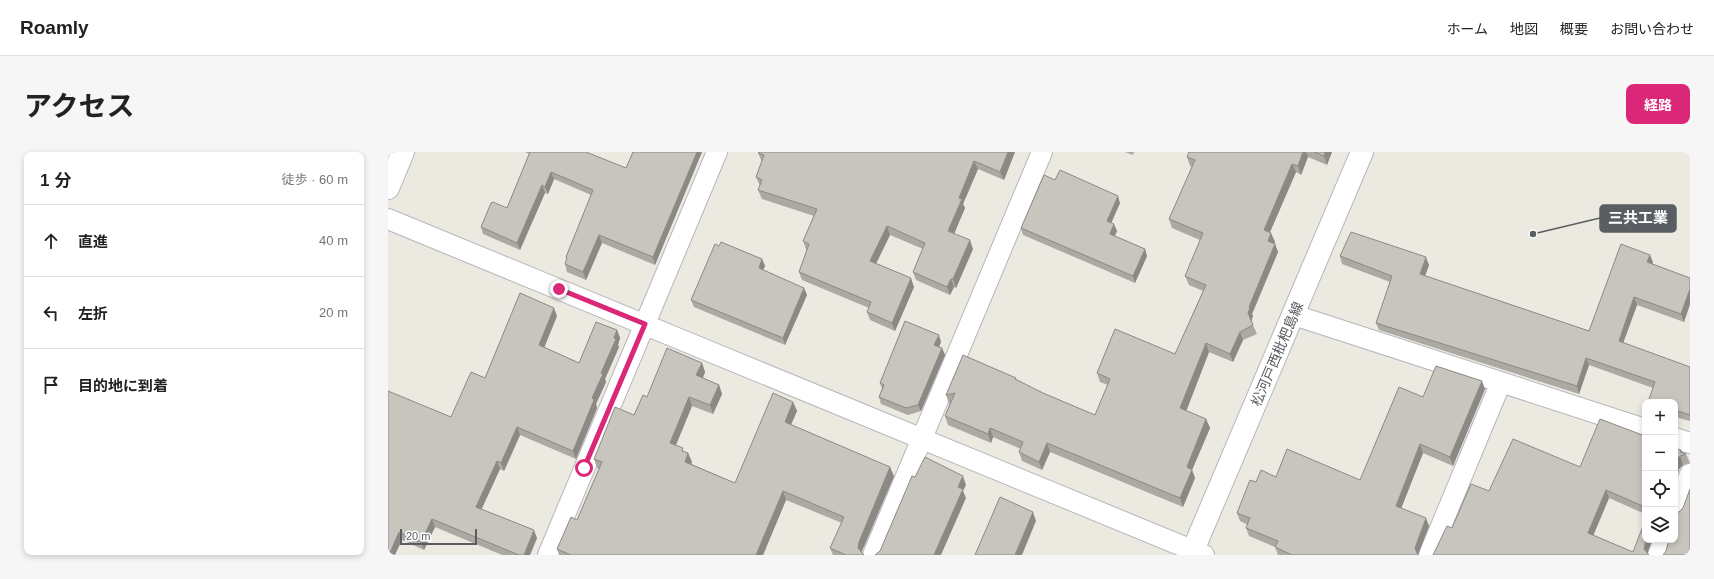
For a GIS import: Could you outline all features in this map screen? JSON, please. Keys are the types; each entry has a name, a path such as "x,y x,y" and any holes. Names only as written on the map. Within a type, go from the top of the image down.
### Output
{"main road":[{"path":"388,188 403,152"},
{"name":"松河戸西枇杷島線","path":"1196,554 1362,152"}],"street":[{"path":"548,555 717,152"},
{"path":"873,555 1042,152"},
{"path":"388,219 645,324 1196,554"},
{"path":"1294,315 1642,427"},
{"path":"1429,555 1501,382"},
{"path":"1678,439 1690,443"},
{"path":"1677,507 1690,474"},
{"path":"1658,555 1663,543"}],"building":[{"path":"530,152 586,152 626,168 633,152 697,152 653,257 599,235 583,272 565,264 566,257 593,190 551,172 545,187 542,185 517,243 481,227 491,203 493,202 507,208"},
{"path":"1008,152 1000,172 974,161 959,198 962,199 948,231 970,240 953,279 951,279 947,287 913,272 925,243 887,226 870,261 911,278 892,323 867,312 871,302 799,272 809,244 803,241 817,209 758,190 762,180 756,177 764,155 758,153"},
{"path":"1189,152 1303,152 1298,166 1292,164 1264,230 1271,233 1268,241 1275,244 1249,307 1248,313 1253,325 1240,332 1230,354 1206,343 1180,408 1206,419 1187,467 1192,470 1180,498 1047,443 1039,462 1019,452 1023,442 990,428 988,434 945,416 955,393 946,395 963,355 1016,378 1015,379 1043,393 1095,415 1110,379 1097,373 1115,329 1175,354 1206,285 1185,276 1203,233 1169,219 1195,160 1187,157"},
{"path":"1314,152 1325,152 1324,156"},
{"path":"1060,170 1118,196 1107,221 1114,224 1110,234 1145,249 1133,276 1021,228 1044,175 1055,180"},
{"path":"1351,232 1426,257 1420,274 1589,331 1621,244 1650,255 1647,262 1690,278 1690,289 1681,314 1634,297 1619,341 1690,367 1690,415 1678,411 1678,399 1649,399 1655,382 1586,358 1577,386 1376,323 1392,276 1340,256"},
{"path":"721,242 762,259 759,268 804,288 783,338 691,300 715,244 719,246"},
{"path":"520,293 554,308 539,345 579,363 596,322 617,330 614,338 616,339 592,398 594,400 573,451 517,427 501,463 497,461 476,507 534,530 524,555 519,555 432,519 421,542 399,532 388,555 388,391 451,417 471,372 485,378"},
{"path":"905,321 939,335 934,345 942,348 918,405 906,408 879,397 884,385 880,383"},
{"path":"667,348 702,363 696,375 719,385 710,405 689,397 670,443 683,448 682,451 688,453 685,462 735,483 773,393 793,402 785,422 890,467 859,542 858,548 864,555 846,555 830,548 844,517 783,491 756,555 571,555 557,549 571,517 577,520 602,462 594,459 615,407 634,415 643,395 647,397"},
{"path":"1436,366 1482,381 1450,457 1420,444 1396,506 1426,518 1415,548 1419,555 1292,555 1275,547 1278,541 1246,528 1250,518 1237,513 1250,480 1256,482 1261,470 1276,477 1287,449 1360,480 1399,387 1423,397"},
{"path":"1600,419 1642,435 1642,506 1606,490 1588,533 1633,552 1642,529 1642,543 1645,543 1644,549 1649,555 1433,555 1447,526 1452,528 1471,484 1489,491 1513,439 1580,467"},
{"path":"1678,449 1681,450 1680,452 1686,454 1678,458"},
{"path":"925,457 963,476 958,487 963,489 934,555 875,555 880,551 912,476 915,477"},
{"path":"1690,489 1690,555 1663,555 1668,543 1678,543 1678,512 1683,508"},
{"path":"1000,497 1033,512 1015,555 975,555"}],"place":[{"name":"三共工業","path":"1533,234"}],"route":[{"path":"559,289 645,324 584,468"}]}
